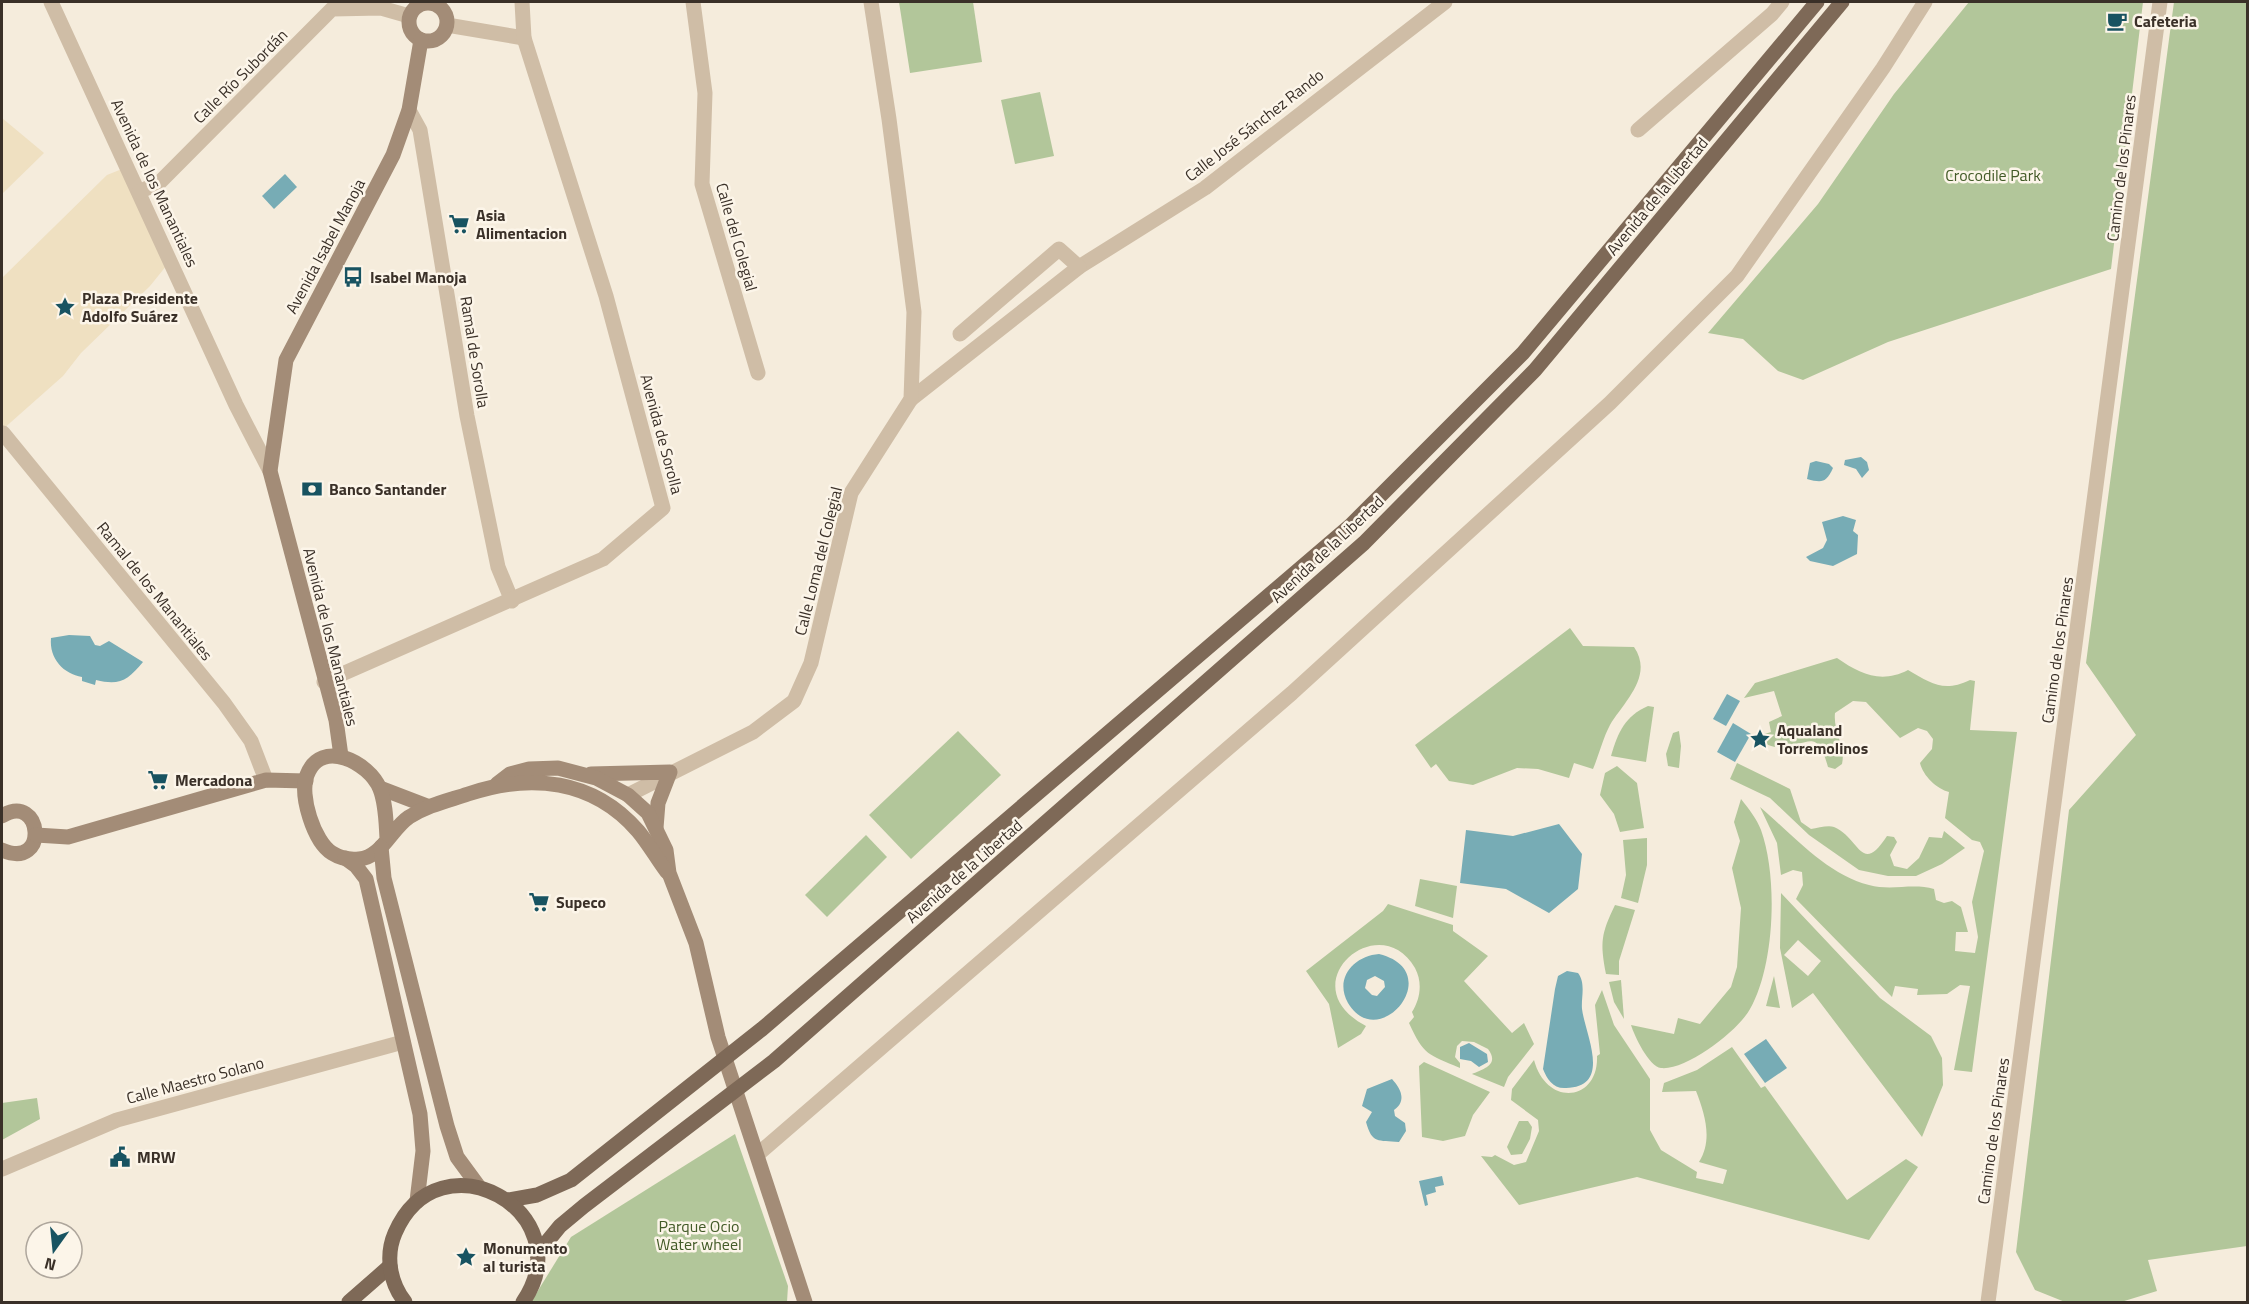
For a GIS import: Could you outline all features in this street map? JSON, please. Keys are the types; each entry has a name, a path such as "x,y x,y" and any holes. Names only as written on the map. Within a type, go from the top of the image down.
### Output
{"main road":[{"path":"428,2 443,9 447,25 438,39 422,40 411,31 409,16 416,6 428,2"},
{"name":"Avenida de la Libertad","path":"508,1200 537,1195 571,1180 762,1029 1350,526 1522,352 1817,2"},
{"name":"Avenida de la Libertad","path":"537,1254 560,1226 774,1061 1364,543 1535,370 1842,2"},
{"name":"Avenida Isabel Manoja","path":"270,471 286,360 393,155 409,110 422,40"},
{"name":"Avenida de los Manantiales","path":"270,471 324,682 336,720 341,756"},
{"path":"417,1201 423,1151 420,1114 366,879 356,866 332,853 315,830 305,801 306,781 314,763 335,755 341,756 362,765 380,788 427,806"},
{"path":"497,784 510,774 528,769 558,768 596,778 628,795 648,813 650,835"},
{"path":"581,774 670,772 658,803 650,835"},
{"path":"345,858 371,856 401,823 427,806 497,784 540,782 563,778 581,784 612,800 620,800 628,795"},
{"path":"36,836 68,837 266,780 306,781"},
{"path":"540,782 566,786 593,797 650,835 666,850 669,873 696,943 718,1037 805,1302"},
{"path":"380,788 384,878 447,1125 457,1157 479,1187"},
{"path":"3,813 15,811 28,816 34,822 36,836 29,849 5,853"},
{"path":"405,1302 394,1284 390,1266 394,1234 401,1219 417,1201 436,1190 457,1185 479,1187 508,1200 523,1215 533,1233 537,1254 535,1279 523,1302"},
{"path":"349,1302 390,1266"}],"street":[{"name":"Avenida de los Manantiales","path":"51,2 236,405 270,471"},
{"name":"Avenida de Sorolla","path":"324,682 603,559 663,508 606,296 524,38 522,2"},
{"name":"Calle del Colegial","path":"693,2 705,93 702,184 758,373"},
{"path":"871,2 890,119 914,312 911,399"},
{"name":"Calle José Sánchez Rando","path":"911,399 1079,267 1204,188 1445,2"},
{"path":"1638,130 1772,14 1782,2"},
{"path":"758,1154 1292,693 1610,403 1737,276 1883,68 1925,2"},
{"name":"Camino de los Pinares","path":"1988,1302 2160,2"},
{"name":"Calle Río Subordán","path":"139,192 162,180 332,5 381,8 409,16"},
{"path":"447,25 524,38"},
{"name":"Ramal de Sorolla","path":"409,110 420,130 467,416 498,567 512,601"},
{"path":"960,334 1059,249 1079,267"},
{"name":"Calle Loma del Colegial","path":"628,795 753,732 794,701 811,663 851,492 911,399"},
{"name":"Ramal de los Manantiales","path":"3,433 224,703 251,741 266,780"},
{"name":"Calle Maestro Solano","path":"2,1169 117,1120 403,1042"},
{"path":"795,1302 800,1287"}],"green space":[{"path":"899,2 973,2 982,62 910,73"},
{"name":"Crocodile Park","path":"1969,2 2143,2 2111,269 1888,342 1803,380 1778,371 1743,339 1708,333 1818,204 1894,94"},
{"path":"2174,2 2247,2 2247,1246 2148,1260 2157,1291 2121,1302 2065,1302 2035,1290 2016,1252 2069,810 2136,735 2086,663"},
{"path":"1040,92 1054,156 1015,164 1001,100"},
{"path":"1570,628 1583,646 1634,647 1641,668 1635,688 1605,735 1593,769 1574,763 1569,778 1538,769 1517,768 1473,785 1449,781 1436,764 1431,768 1415,745"},
{"path":"1837,658 1862,673 1880,677 1908,670 1938,685 1952,686 1970,680 1975,681 1970,730 2017,732 1972,1072 1954,1070 1970,986 1960,985 1947,994 1917,995 1918,989 1895,986 1892,997 1796,899 1803,885 1802,872 1793,870 1781,875 1777,843 1760,807 1824,863 1854,880 1877,887 1934,889 1936,900 1944,903 1952,901 1961,907 1968,932 1956,932 1955,951 1975,953 1978,937 1972,902 1984,851 1980,842 1972,840 1945,818 1949,792 1931,781 1924,773 1920,763 1932,749 1933,739 1927,731 1918,728 1900,738 1866,702 1853,701 1835,713 1843,758 1842,764 1835,769 1828,767 1824,754 1815,742 1777,747 1768,745 1755,737 1771,732 1769,722 1782,716 1774,691 1744,698 1755,683"},
{"path":"1648,706 1654,707 1646,762 1611,756 1616,739 1628,720"},
{"path":"958,731 1001,775 911,859 869,815"},
{"path":"1679,731 1681,746 1679,768 1668,766 1666,754 1673,733"},
{"path":"1737,763 1790,789 1801,822 1811,829 1834,827 1843,832 1866,854 1878,848 1887,836 1894,837 1897,842 1890,855 1894,866 1907,869 1919,858 1929,837 1942,838 1944,831 1965,848 1942,864 1916,876 1888,876 1859,870 1809,835 1770,798 1730,779"},
{"path":"1617,766 1637,783 1644,828 1620,832 1614,814 1600,795 1605,773"},
{"path":"1741,799 1761,830 1770,872 1771,921 1765,969 1750,1009 1735,1028 1711,1048 1697,1056 1672,1067 1661,1068 1647,1057 1631,1025 1674,1034 1678,1018 1700,1024 1731,987 1737,967 1741,908 1732,868 1740,841 1734,822"},
{"path":"866,835 887,857 827,917 805,895"},
{"path":"1647,838 1647,865 1638,903 1621,898 1626,875 1623,840"},
{"path":"1420,879 1457,886 1453,918 1415,906"},
{"path":"1781,893 1880,998 1931,1036 1942,1058 1943,1085 1922,1137 1813,993 1792,1008 1780,948","holes":["1798,940 1821,961 1808,976 1784,955"]},
{"path":"1388,904 1453,925 1453,931 1488,956 1464,981 1512,1033 1524,1023 1534,1044 1508,1077 1504,1087 1472,1074 1489,1066 1492,1059 1488,1049 1474,1042 1462,1041 1457,1046 1455,1057 1460,1063 1460,1068 1428,1053 1423,1048 1409,1023 1414,1017 1412,1012 1419,996 1420,985 1415,968 1399,951 1381,945 1363,948 1348,958 1338,973 1336,991 1344,1009 1366,1026 1361,1034 1338,1048 1329,1004 1306,971 1383,911"},
{"path":"1615,905 1635,910 1619,961 1619,975 1606,974 1603,954 1604,931"},
{"path":"1774,976 1780,1008 1766,1006"},
{"path":"1621,980 1624,1019 1614,1002 1609,982"},
{"path":"1602,990 1614,1025 1650,1079 1650,1130 1661,1150 1697,1172 1696,1178 1723,1184 1727,1170 1699,1162 1707,1136 1705,1118 1696,1091 1662,1092 1664,1083 1697,1070 1732,1047 1761,1088 1765,1086 1847,1200 1906,1159 1918,1167 1869,1240 1637,1177 1519,1205 1481,1156 1495,1155 1514,1165 1526,1162 1539,1131 1538,1120 1511,1100 1512,1089 1534,1060 1541,1075 1550,1086 1560,1092 1571,1093 1581,1090 1590,1082 1595,1071 1597,1056 1600,1054 1595,1005"},
{"path":"1424,1062 1490,1092 1473,1115 1465,1136 1443,1141 1422,1137 1419,1066"},
{"path":"37,1098 40,1119 2,1140 2,1103"},
{"path":"1519,1121 1528,1121 1532,1127 1530,1139 1522,1154 1511,1155 1507,1147"},
{"name":"Parque Ocio Water wheel","path":"735,1134 788,1286 787,1302 531,1302 571,1237"}],"shaded area":[{"path":"2,118 44,153 2,194"},
{"name":"Plaza Presidente Adolfo Suárez","path":"127,167 171,260 150,286 81,353 63,376 2,430 2,278 107,175"}],"water":[{"path":"285,174 297,187 274,209 262,196"},
{"path":"1861,457 1867,462 1869,470 1862,478 1856,469 1844,465 1845,460"},
{"path":"1816,461 1829,464 1833,468 1823,481 1807,479 1810,463"},
{"path":"1843,516 1856,520 1853,531 1858,535 1857,554 1833,566 1810,561 1806,557 1823,548 1827,540 1822,522"},
{"path":"69,635 90,636 95,645 100,646 109,641 143,662 128,677 117,682 96,680 95,685 82,681 82,677 64,669 52,653 51,638"},
{"path":"1727,694 1740,701 1726,726 1713,719"},
{"path":"1733,723 1751,734 1735,762 1717,752"},
{"path":"1559,824 1582,854 1578,889 1549,913 1506,889 1460,883 1466,830 1513,836"},
{"path":"1379,954 1399,963 1408,976 1408,991 1401,1004 1390,1015 1376,1020 1361,1017 1348,1003 1343,985 1349,970 1362,959","holes":["1375,976 1384,981 1385,987 1377,996 1372,995 1365,988 1367,980"]},
{"path":"1567,971 1578,973 1582,981 1582,1009 1591,1045 1593,1069 1589,1079 1580,1085 1561,1088 1551,1083 1543,1069 1558,976"},
{"path":"1766,1039 1787,1068 1765,1083 1744,1054"},
{"path":"1469,1043 1487,1054 1488,1062 1479,1067 1471,1061 1460,1059 1460,1047"},
{"path":"1392,1079 1401,1095 1400,1103 1394,1110 1395,1116 1405,1123 1406,1131 1399,1142 1377,1140 1371,1134 1366,1122 1372,1112 1362,1106 1367,1089"},
{"path":"1442,1176 1444,1185 1435,1187 1436,1192 1426,1195 1428,1205 1425,1206 1419,1181"}],"place":[{"name":"Cafeteria","path":"2117,21"},
{"name":"Asia Alimentacion","path":"459,224"},
{"name":"Isabel Manoja","path":"353,277"},
{"name":"Plaza Presidente Adolfo Suárez","path":"65,307"},
{"name":"Banco Santander","path":"312,489"},
{"name":"Aqualand Torremolinos","path":"1760,739"},
{"name":"Mercadona","path":"158,780"},
{"name":"Supeco","path":"539,902"},
{"name":"MRW","path":"120,1157"},
{"name":"Monumento al turista","path":"466,1257"}]}
